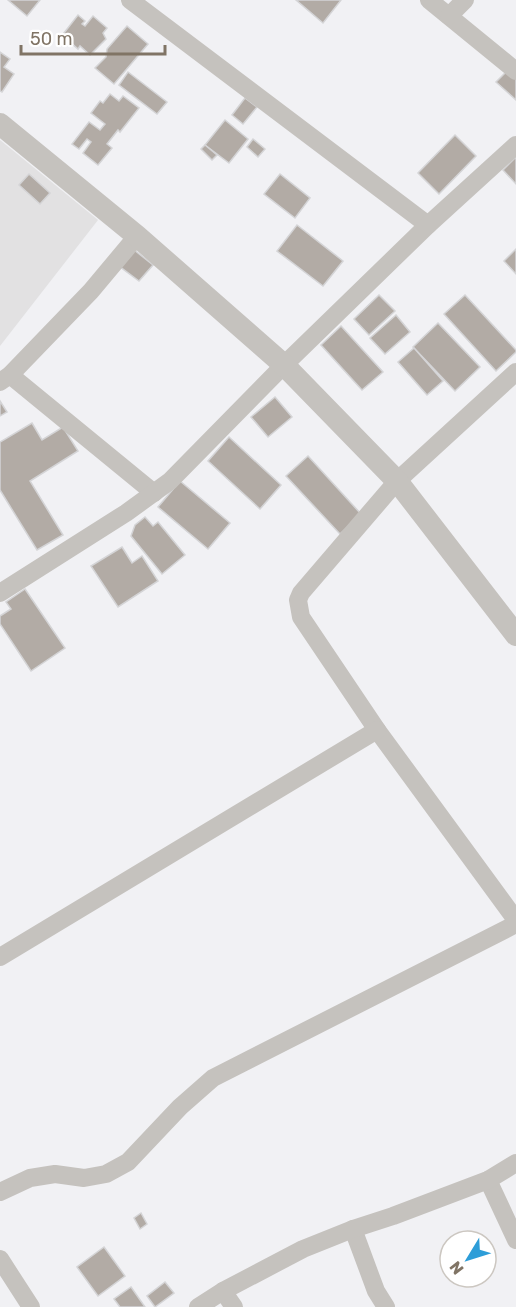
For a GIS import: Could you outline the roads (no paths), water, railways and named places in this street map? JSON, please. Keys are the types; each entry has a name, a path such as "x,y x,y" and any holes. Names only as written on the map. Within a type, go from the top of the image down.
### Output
{"street":[{"path":"130,0 428,225"},
{"path":"429,0 516,71"},
{"path":"448,16 465,0"},
{"path":"0,124 137,236 284,365 397,481 516,635"},
{"path":"0,593 154,493 188,463 284,365 428,225 516,145"},
{"path":"137,236 91,291 5,379 154,493"},
{"path":"0,1192 30,1178 55,1174 84,1178 106,1174 128,1162 180,1107 213,1078 516,922 377,730 301,617 298,600 301,592 397,481 516,372"},
{"path":"0,957 377,730"},
{"path":"198,1307 223,1291 303,1249 488,1180 516,1163"},
{"path":"488,1180 516,1240"},
{"path":"353,1229 376,1291 386,1307"},
{"path":"0,1259 30,1307"},
{"path":"223,1291 234,1307"}]}
